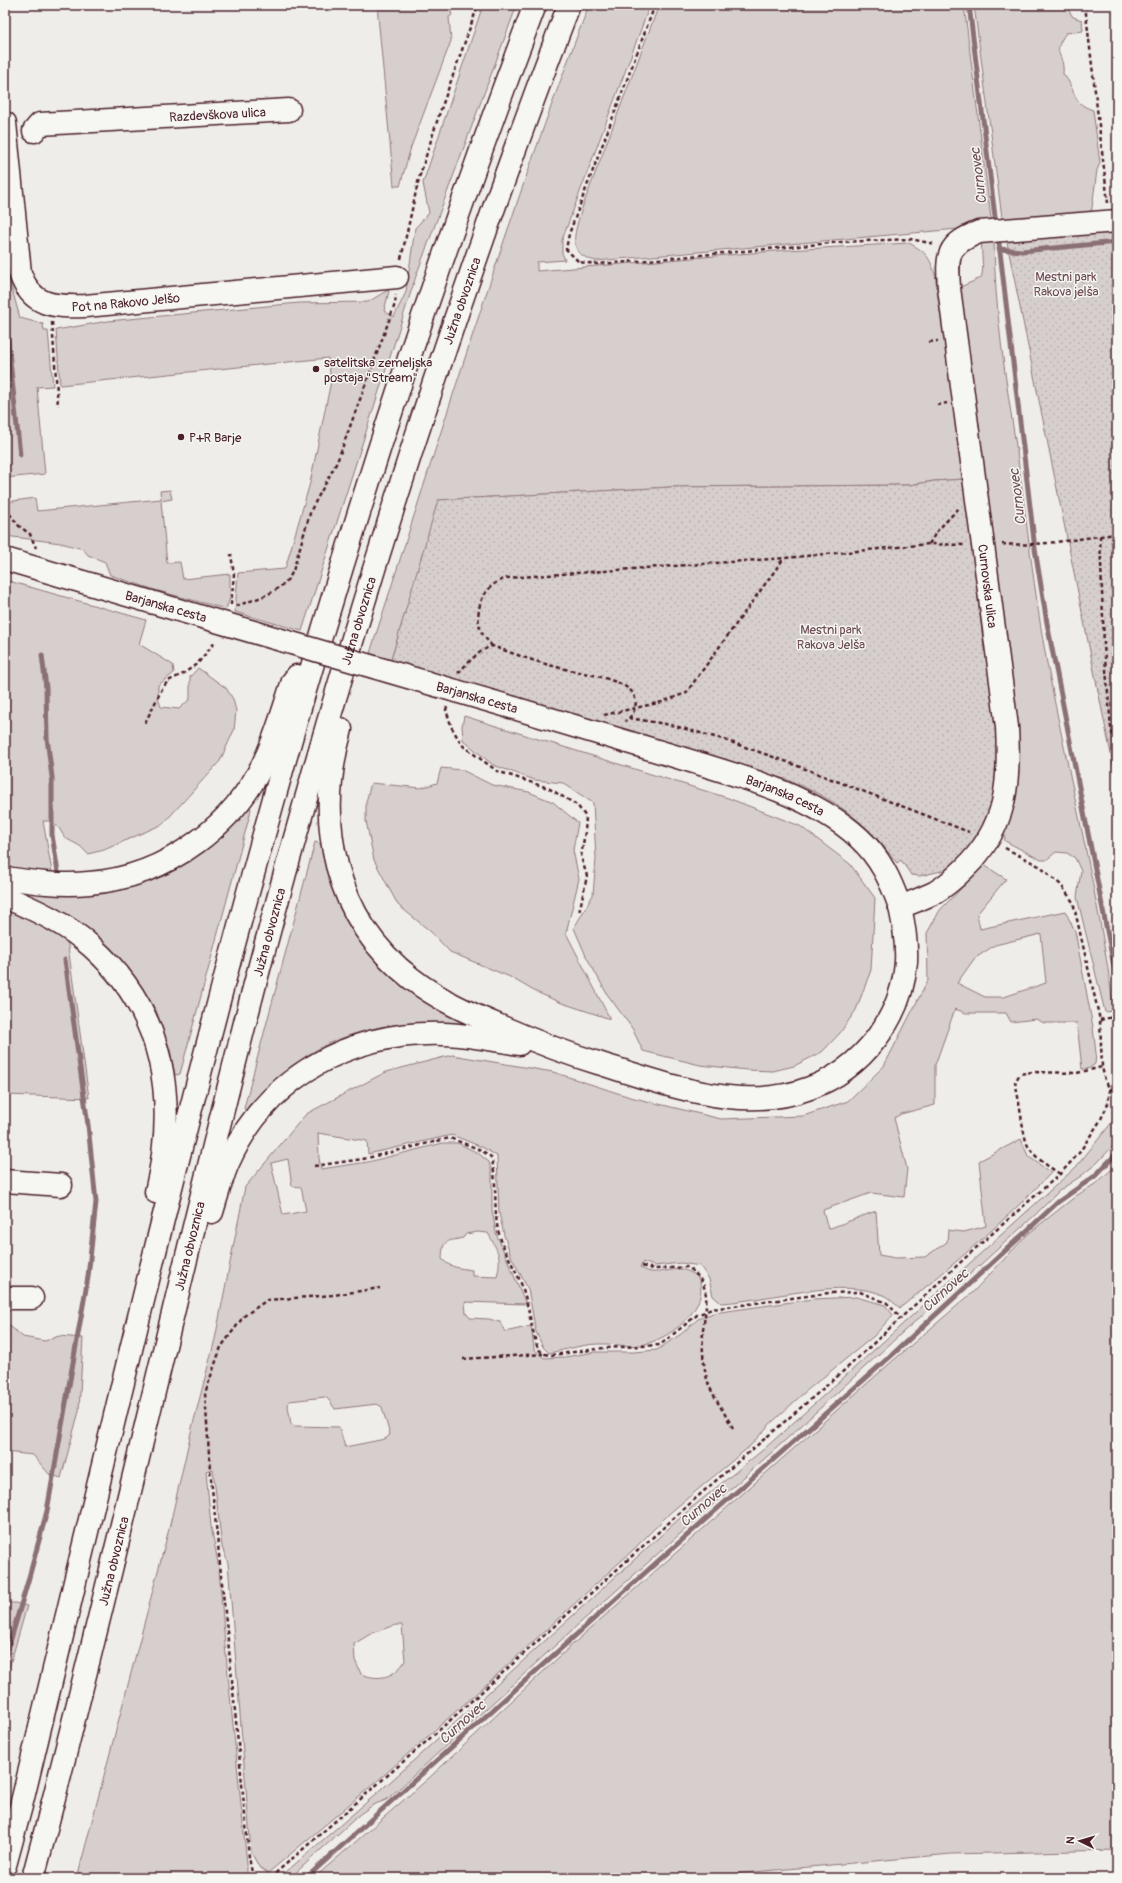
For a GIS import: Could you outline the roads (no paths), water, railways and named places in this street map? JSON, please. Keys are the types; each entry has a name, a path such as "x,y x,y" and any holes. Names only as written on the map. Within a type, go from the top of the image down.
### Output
{"main road":[{"path":"5,1865 21,1806 148,1283 228,966 269,815 321,638 405,374 473,177 535,5"},
{"name":"Južna obvoznica","path":"33,1878 177,1294 264,952 306,798 356,629 460,307 502,187 569,5"},
{"name":"Razdevškova ulica","path":"5,128 34,131 40,124 146,123 289,110"},
{"name":"Razdevškova ulica","path":"146,123 199,130 256,125"},
{"name":"Pot na Rakovo Jelšo","path":"5,128 20,272 24,285 31,294 40,301 65,306 85,306 397,277"},
{"name":"Curnovska ulica","path":"900,907 934,893 946,886 970,863 989,840 1002,811 1008,774 1007,727 948,288 948,266 951,250 962,239 979,232 1114,221"},
{"name":"Barjanska cesta","path":"5,559 514,708 757,783 804,802 830,815 859,838 874,854 888,874 900,907 905,937 906,965 899,996 888,1020 877,1038 855,1062 826,1081 809,1089 779,1096 728,1097 672,1085 559,1052"},
{"path":"356,629 351,694 332,769 330,816 331,838 336,865 352,906 366,931 380,948 396,966 413,980 458,1008 559,1052"},
{"path":"5,878 65,884 114,880 155,868 191,847 225,818 240,801 253,781 268,753 293,681 321,638"},
{"path":"5,897 56,921 91,946 110,964 128,987 151,1030 160,1056 164,1082 166,1116 164,1151 148,1225 148,1283"},
{"path":"177,1294 208,1227 218,1189 238,1143 263,1109 279,1093 315,1064 336,1053 369,1042 419,1035 443,1034 467,1036 559,1052"},
{"path":"5,1181 61,1185"},
{"path":"5,1298 32,1298"}],"waterway":[{"name":"Curnovec","path":"969,5 996,225"},
{"name":"Curnovec","path":"998,235 1035,549 1047,623 1117,982"},
{"path":"999,249 1022,251 1117,242"},
{"path":"5,314 20,455"},
{"path":"42,655 46,688 47,738 52,777 52,835 58,872"},
{"path":"5,1659 47,1511 88,1277 96,1202 88,1125 65,960"},
{"name":"Curnovec","path":"306,1878 657,1562 893,1354 1058,1202 1095,1176 1117,1153"}],"place":[{"name":"satelitska zemeljska postaja \"Stream\"","path":"316,369"},
{"name":"P+R Barje","path":"181,437"}],"park label":[{"name":"Mestni park Rakova jelša","path":"1066,284"},
{"name":"Mestni park Rakova Jelša","path":"831,636"}]}
